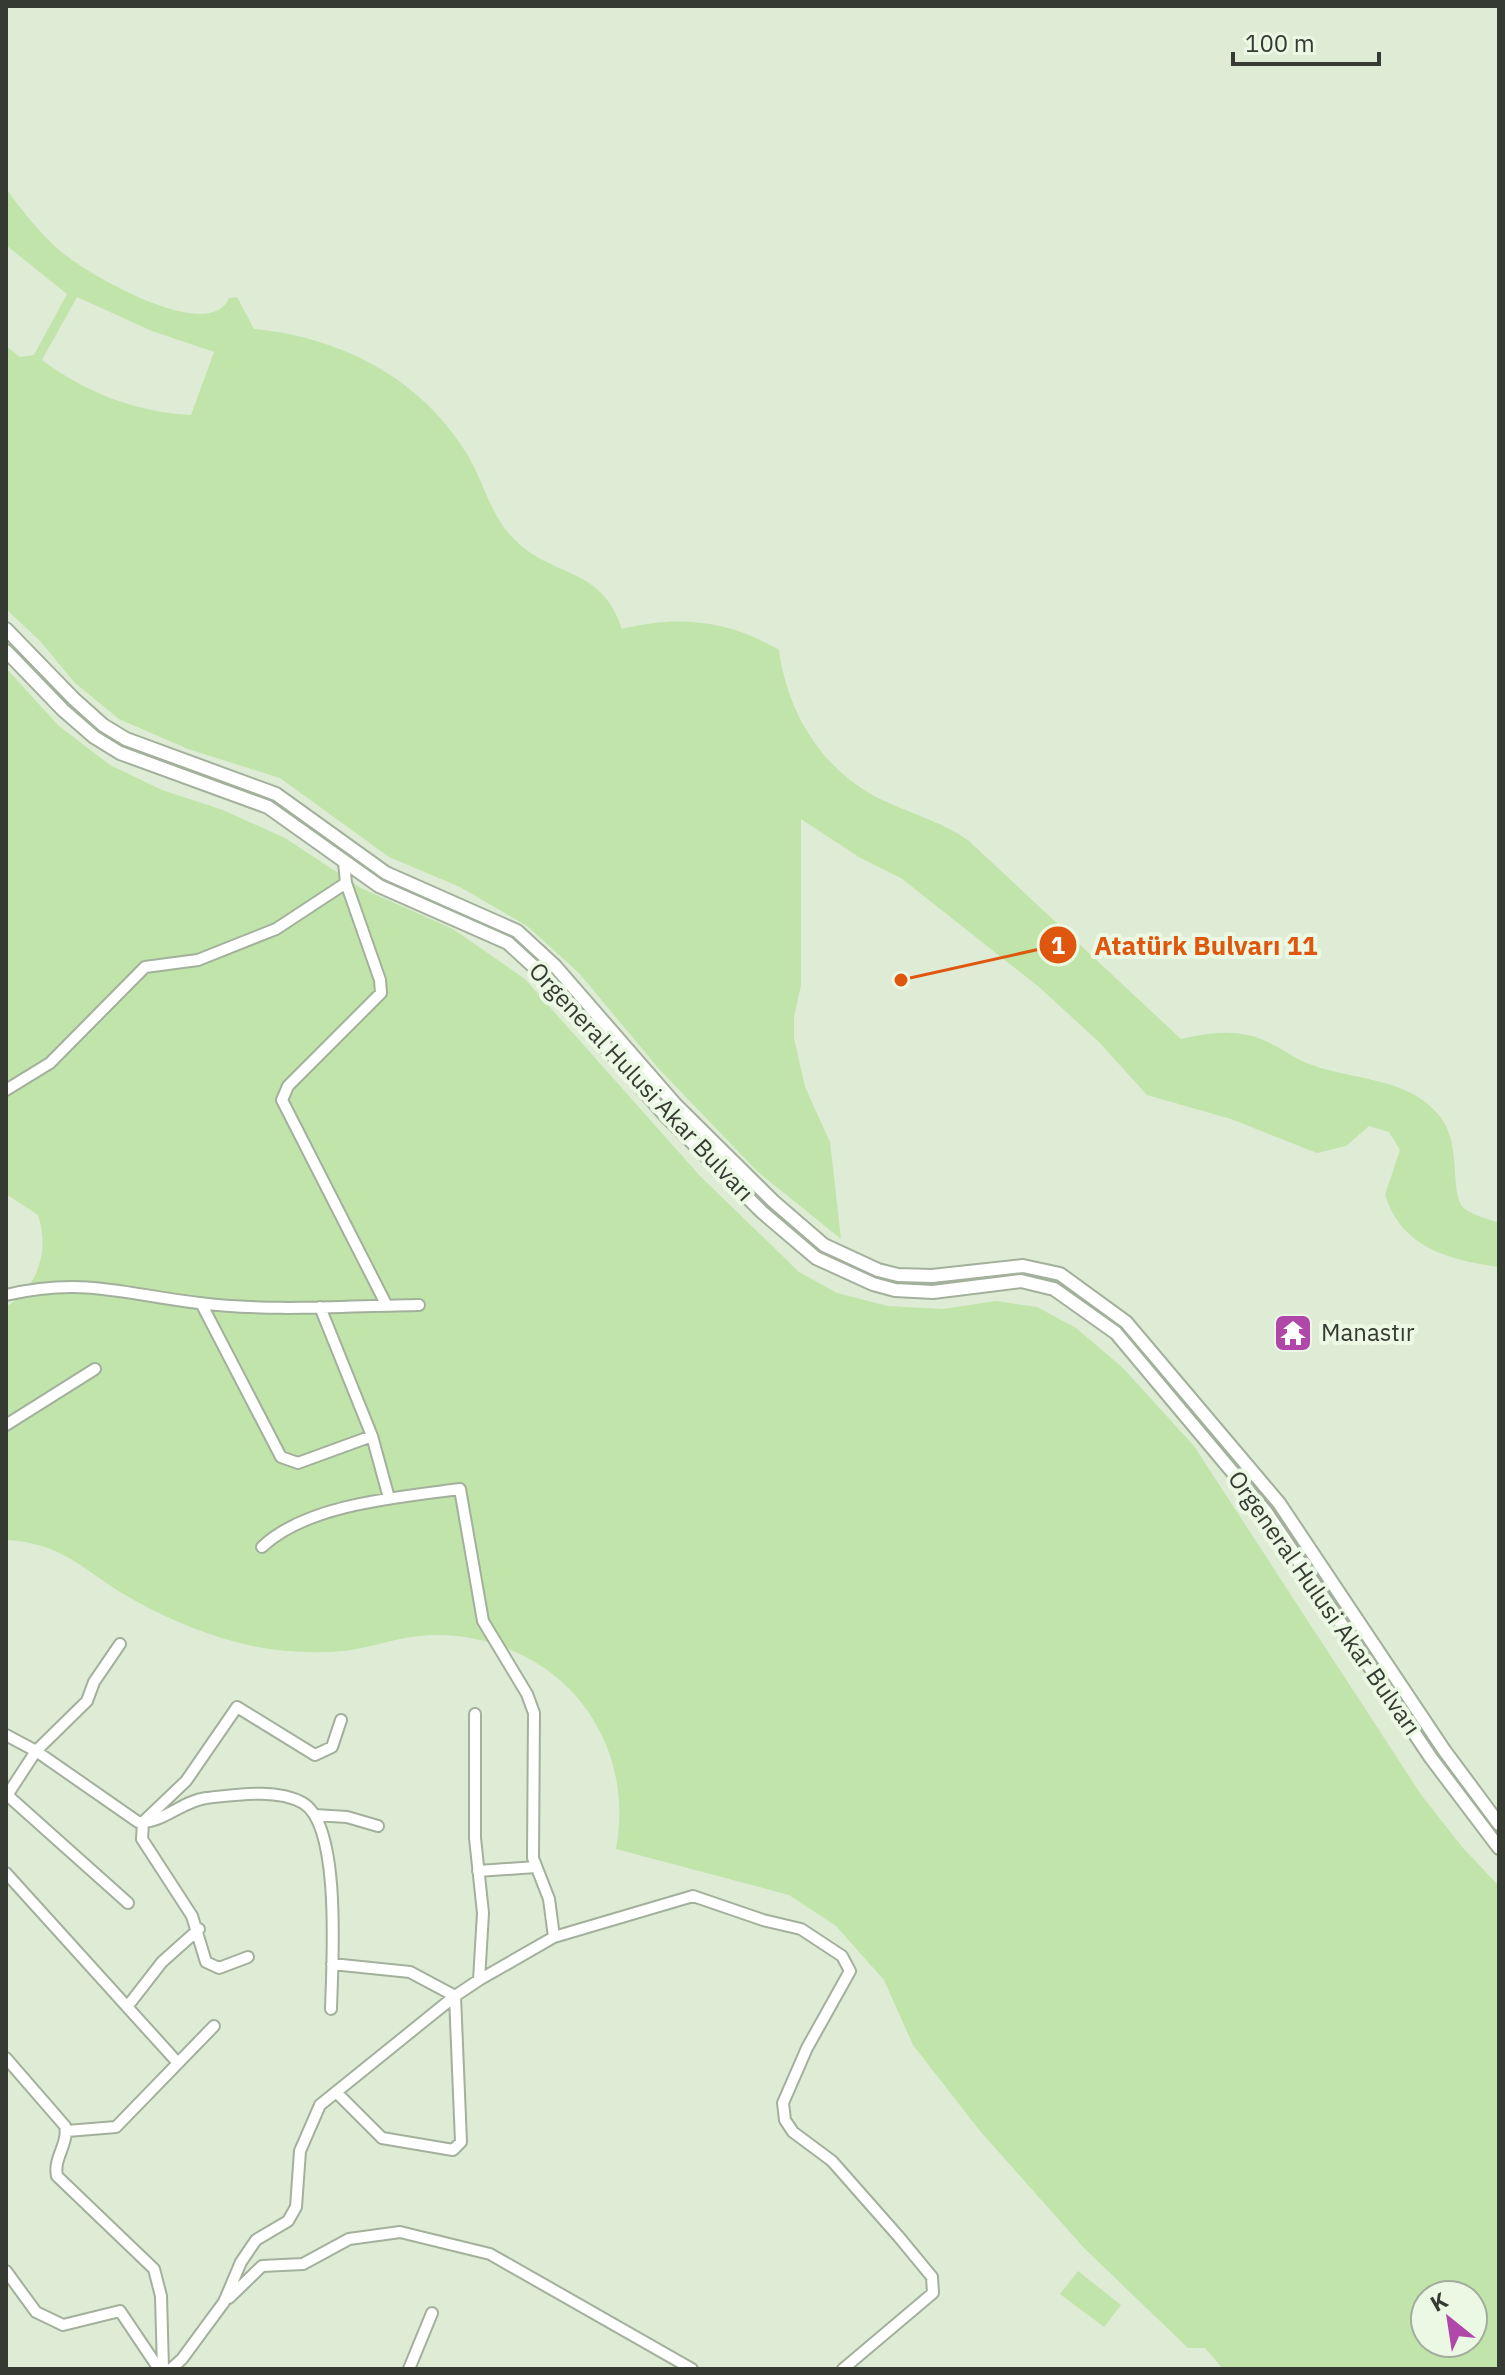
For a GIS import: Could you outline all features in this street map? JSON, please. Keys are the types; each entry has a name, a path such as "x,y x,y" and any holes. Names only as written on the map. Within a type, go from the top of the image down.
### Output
{"main road":[{"name":"Orgeneral Hulusi Akar Bulvarı","path":"6,629 84,708 126,739 276,794 386,873 517,931 555,966 675,1104 773,1201 824,1245 878,1270 898,1275 932,1276 1023,1266 1060,1274 1126,1322 1279,1503 1444,1750 1499,1824"},
{"name":"Orgeneral Hulusi Akar Bulvarı","path":"6,651 63,710 107,745 199,784 227,790 268,807 379,886 508,943 544,976 664,1114 762,1212 816,1258 873,1284 895,1290 933,1292 1021,1281 1054,1289 1116,1333 1266,1512 1431,1758 1499,1848"}],"street":[{"path":"344,862 346,883 380,980 381,993 288,1086 282,1100 387,1306"},
{"path":"6,1090 50,1063 145,967 198,960 276,929 346,883"},
{"path":"6,1295 47,1285 90,1285 201,1303 320,1307 419,1305"},
{"path":"201,1303 281,1457 298,1463 372,1436"},
{"path":"320,1307 372,1436 389,1498"},
{"path":"6,1425 95,1369"},
{"path":"262,1547 299,1522 389,1498 460,1489 483,1621 527,1694 534,1713 533,1848 536,1867 549,1899 554,1937"},
{"path":"120,1644 94,1682 87,1701 36,1751 7,1795 128,1903"},
{"path":"248,1957 219,1968 211,1967 204,1958 199,1929 142,1839 143,1822 186,1781 237,1707 315,1755 332,1747 341,1720"},
{"path":"475,1714 478,1871 483,1913 479,1980"},
{"path":"6,1735 36,1751 130,1818 143,1822 154,1821 194,1801 241,1796 290,1797 304,1804 315,1815 330,1873 331,2009"},
{"path":"315,1815 347,1817 378,1826"},
{"path":"478,1871 536,1867"},
{"path":"6,1873 178,2063"},
{"path":"224,2302 241,2262 256,2240 288,2221 296,2207 300,2151 320,2105 455,1996 554,1937 693,1896 801,1929 842,1956 850,1971 807,2048 783,2103 785,2120 793,2132 832,2161 899,2237 932,2277 933,2293 843,2369"},
{"path":"127,2007 162,1962 199,1929"},
{"path":"332,1964 410,1972 455,1996"},
{"path":"336,2092 382,2138 453,2150 458,2147 462,2136 455,1996"},
{"path":"67,2131 116,2127 214,2026"},
{"path":"6,2058 62,2121 67,2131 55,2168 57,2176 148,2259 159,2280 161,2369"},
{"path":"171,2369 182,2359 224,2302 262,2266 303,2264 349,2239 400,2232 490,2254 692,2369"},
{"path":"6,2271 36,2312 63,2325 120,2311 161,2369"},
{"path":"409,2369 432,2313"}],"green space":[{"path":"6,188 59,250 119,288 173,310 198,314 217,311 229,298 237,297 254,329 317,341 376,366 402,383 448,427 467,454 499,520 529,552 589,583 613,608 622,629 663,622 703,623 741,632 779,650 791,699 814,742 830,761 868,792 969,841 1181,1039 1222,1033 1255,1037 1302,1061 1395,1086 1428,1104 1448,1130 1460,1203 1465,1209 1499,1223 1499,1267 1445,1255 1415,1239 1403,1228 1385,1195 1400,1150 1389,1132 1369,1126 1346,1146 1317,1153 1231,1119 1147,1095 1099,1042 1039,987 901,878 859,857 801,819 801,985 794,1017 794,1038 805,1087 830,1142 841,1239 758,1172 659,1069 579,973 527,926 460,887 389,857 280,778 188,749 119,719 75,683 40,641 6,609 6,346 20,357 34,355 67,294 6,245","holes":["77,297 152,331 214,352 191,415 151,410 112,399 76,382 42,360"]},
{"path":"6,668 59,726 110,765 162,790 223,810 285,838 361,888 453,929 525,979 700,1176 799,1272 837,1293 888,1306 943,1309 996,1301 1037,1307 1076,1328 1123,1368 1194,1446 1422,1796 1463,1848 1499,1886 1499,2369 1223,2369 1205,2348 1188,2348 1084,2248 980,2131 913,2045 884,1980 836,1926 789,1895 616,1849 618,1795 616,1777 605,1743 587,1710 571,1690 530,1659 482,1640 456,1636 405,1638 331,1652 263,1648 207,1633 151,1609 57,1552 25,1542 6,1540 6,1307 26,1289 38,1267 43,1242 38,1215 6,1194"},
{"path":"1078,2271 1121,2305 1104,2327 1060,2294"}],"place":[{"name":"Atatürk Bulvarı 11","path":"901,980"},
{"name":"Manastır","path":"1293,1333"}]}
